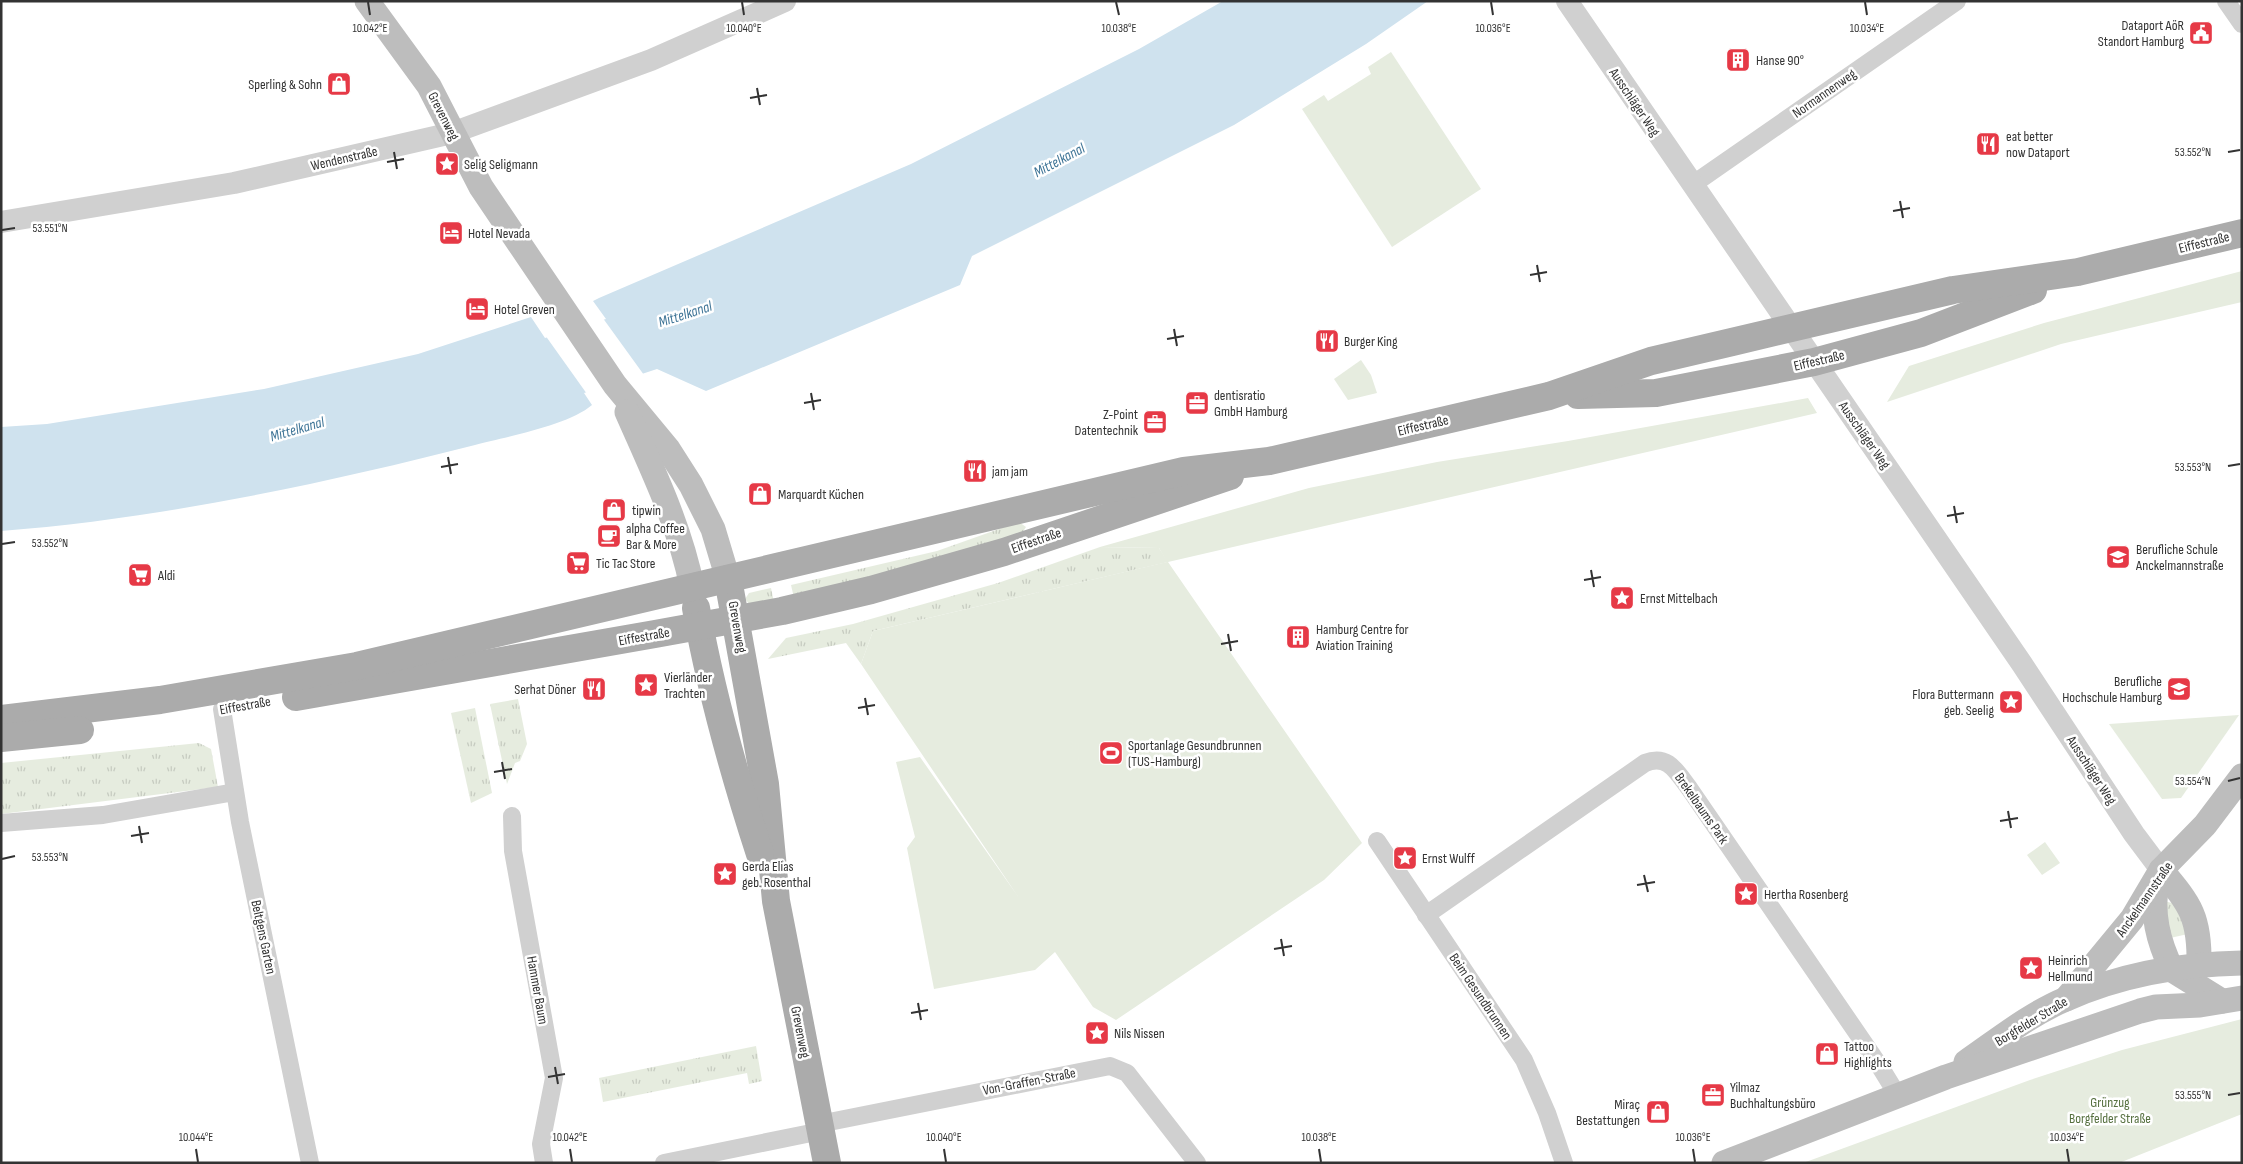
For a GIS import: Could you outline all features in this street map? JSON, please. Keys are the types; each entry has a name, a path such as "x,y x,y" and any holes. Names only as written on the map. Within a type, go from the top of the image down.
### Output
{"main road":[{"name":"Grevenweg","path":"367,1 429,86 481,187 615,385 668,449 691,485 713,529 728,579 736,619 765,784 776,901 827,1163"},
{"name":"Eiffestraße","path":"1,719 91,710 258,685 357,666 1184,471 1269,461 1549,396 1651,362 1953,290 2078,272 2242,233"},
{"name":"Eiffestraße","path":"1549,396 1656,393 1814,362 1921,333 2078,272"},
{"name":"Grevenweg","path":"615,385 663,493 682,545 705,659 738,788 776,901"},
{"name":"Eiffestraße","path":"1,738 100,728 222,709 699,626 871,590 1004,552 1099,518 1214,483 1269,461"},
{"name":"Anckelmannstraße","path":"2066,999 2132,919 2161,870 2205,825 2242,776"},
{"path":"2161,870 2155,896 2156,924 2159,939 2186,971 2232,999"},
{"name":"Ausschläger Weg","path":"2161,870 2183,896 2194,916 2199,941 2186,971"},
{"name":"Borgfelder Straße","path":"1946,1077 2015,1027 2066,999 2145,973 2186,971 2242,963"},
{"path":"2156,1007 2186,971"},
{"name":"Borgfelder Straße","path":"1724,1163 1946,1077 2156,1007 2232,999"}],"street":[{"name":"Wendenstraße","path":"1,222 234,182 452,132 651,60 785,1"},
{"name":"Ausschläger Weg","path":"1567,1 2022,664 2134,834 2161,870"},
{"name":"Normannenweg","path":"1692,185 1957,1"},
{"path":"2226,1 2242,24"},
{"name":"Beltgens Garten","path":"222,709 235,792 310,1163"},
{"name":"Brekelbaums Park","path":"1426,915 1645,763 1658,759 1666,761 1672,764 1689,788 1879,1065 1898,1096"},
{"path":"1,823 103,815 235,792"},
{"name":"Hammer Baum","path":"512,816 513,851 554,1078 541,1144 544,1163"},
{"name":"Beim Gesundbrunnen","path":"1377,841 1524,1060 1547,1112 1564,1163"},
{"name":"Von-Graffen-Straße","path":"820,1128 1110,1066 1128,1073 1197,1163"},
{"path":"664,1163 820,1128"}],"green space":[{"path":"1391,52 1481,189 1392,247 1302,109 1324,95 1328,101 1371,74 1368,67"},
{"path":"2242,271 2242,302 2061,344 1887,402 1909,366 2044,323"},
{"path":"1361,360 1371,375 1377,393 1348,400 1334,379"},
{"name":"Sportanlage Gesundbrunnen (TUS-Hamburg)","path":"1808,398 1817,413 1168,562 1362,843 1324,880 1116,1020 1093,1007 1055,952 1035,970 934,989 907,848 915,837 896,762 920,757 1019,898 861,664 873,631 1167,562 1159,548 1100,547 1309,488 1437,462 1568,441"},
{"path":"1019,522 1026,527 1022,533 794,598 791,585 937,551"},
{"path":"1100,547 1159,548 1168,562 873,631 861,664 846,643 768,659 786,638 853,624 998,583"},
{"path":"771,588 774,602 750,605 745,599 749,593"},
{"path":"518,699 527,744 520,761 515,763 507,784 490,704"},
{"path":"475,708 492,793 471,803 451,713"},
{"path":"2239,715 2181,798 2162,799 2109,724"},
{"path":"199,743 211,749 218,787 1,814 1,763"},
{"path":"2045,842 2060,863 2042,875 2027,855"},
{"path":"2164,901 2176,904 2188,934 2170,938"},
{"name":"Grünzug Borgfelder Straße","path":"2242,1019 2242,1114 2119,1163 1803,1163 2030,1080 2122,1050"},
{"path":"756,1046 762,1081 749,1084 747,1073 603,1102 599,1078"}],"water":[{"name":"Mittelkanal","path":"1223,1 1428,1 1366,44 1234,125 972,256 960,285 706,391 657,369 584,393 592,405 568,419 536,430 358,473 240,498 120,518 1,531 1,427 47,424 264,389 418,354 531,317 545,338 606,319 593,301 911,164 1139,49"}],"pier":[{"path":"597,310 644,375 587,394 540,328 546,335 602,317"}],"place":[{"name":"Dataport AöR Standort Hamburg","path":"2201,33"},
{"name":"Hanse 90°","path":"1738,60"},
{"name":"Sperling & Sohn","path":"339,84"},
{"name":"eat better now Dataport","path":"1988,144"},
{"name":"Selig Seligmann","path":"447,164"},
{"name":"Hotel Nevada","path":"451,233"},
{"name":"Hotel Greven","path":"477,309"},
{"name":"Burger King","path":"1327,341"},
{"name":"dentisratio GmbH Hamburg","path":"1197,403"},
{"name":"Z-Point Datentechnik","path":"1155,422"},
{"name":"jam jam","path":"975,471"},
{"name":"Marquardt Küchen","path":"760,494"},
{"name":"tipwin","path":"614,510"},
{"name":"alpha Coffee Bar & More","path":"609,536"},
{"name":"Berufliche Schule Anckelmannstraße","path":"2118,557"},
{"name":"Tic Tac Store","path":"578,563"},
{"name":"Aldi","path":"140,575"},
{"name":"Ernst Mittelbach","path":"1622,598"},
{"name":"Hamburg Centre for Aviation Training","path":"1298,637"},
{"name":"Vierländer Trachten","path":"646,685"},
{"name":"Serhat Döner","path":"594,689"},
{"name":"Berufliche Hochschule Hamburg","path":"2179,689"},
{"name":"Flora Buttermann geb. Seelig","path":"2011,702"},
{"name":"Sportanlage Gesundbrunnen (TUS-Hamburg)","path":"1111,753"},
{"name":"Ernst Wulff","path":"1405,858"},
{"name":"Gerda Elias geb. Rosenthal","path":"725,874"},
{"name":"Hertha Rosenberg","path":"1746,894"},
{"name":"Heinrich Hellmund","path":"2031,968"},
{"name":"Nils Nissen","path":"1097,1033"},
{"name":"Tattoo Highlights","path":"1827,1054"},
{"name":"Yilmaz Buchhaltungsbüro","path":"1713,1095"},
{"name":"Miraç Bestattungen","path":"1658,1112"}]}
